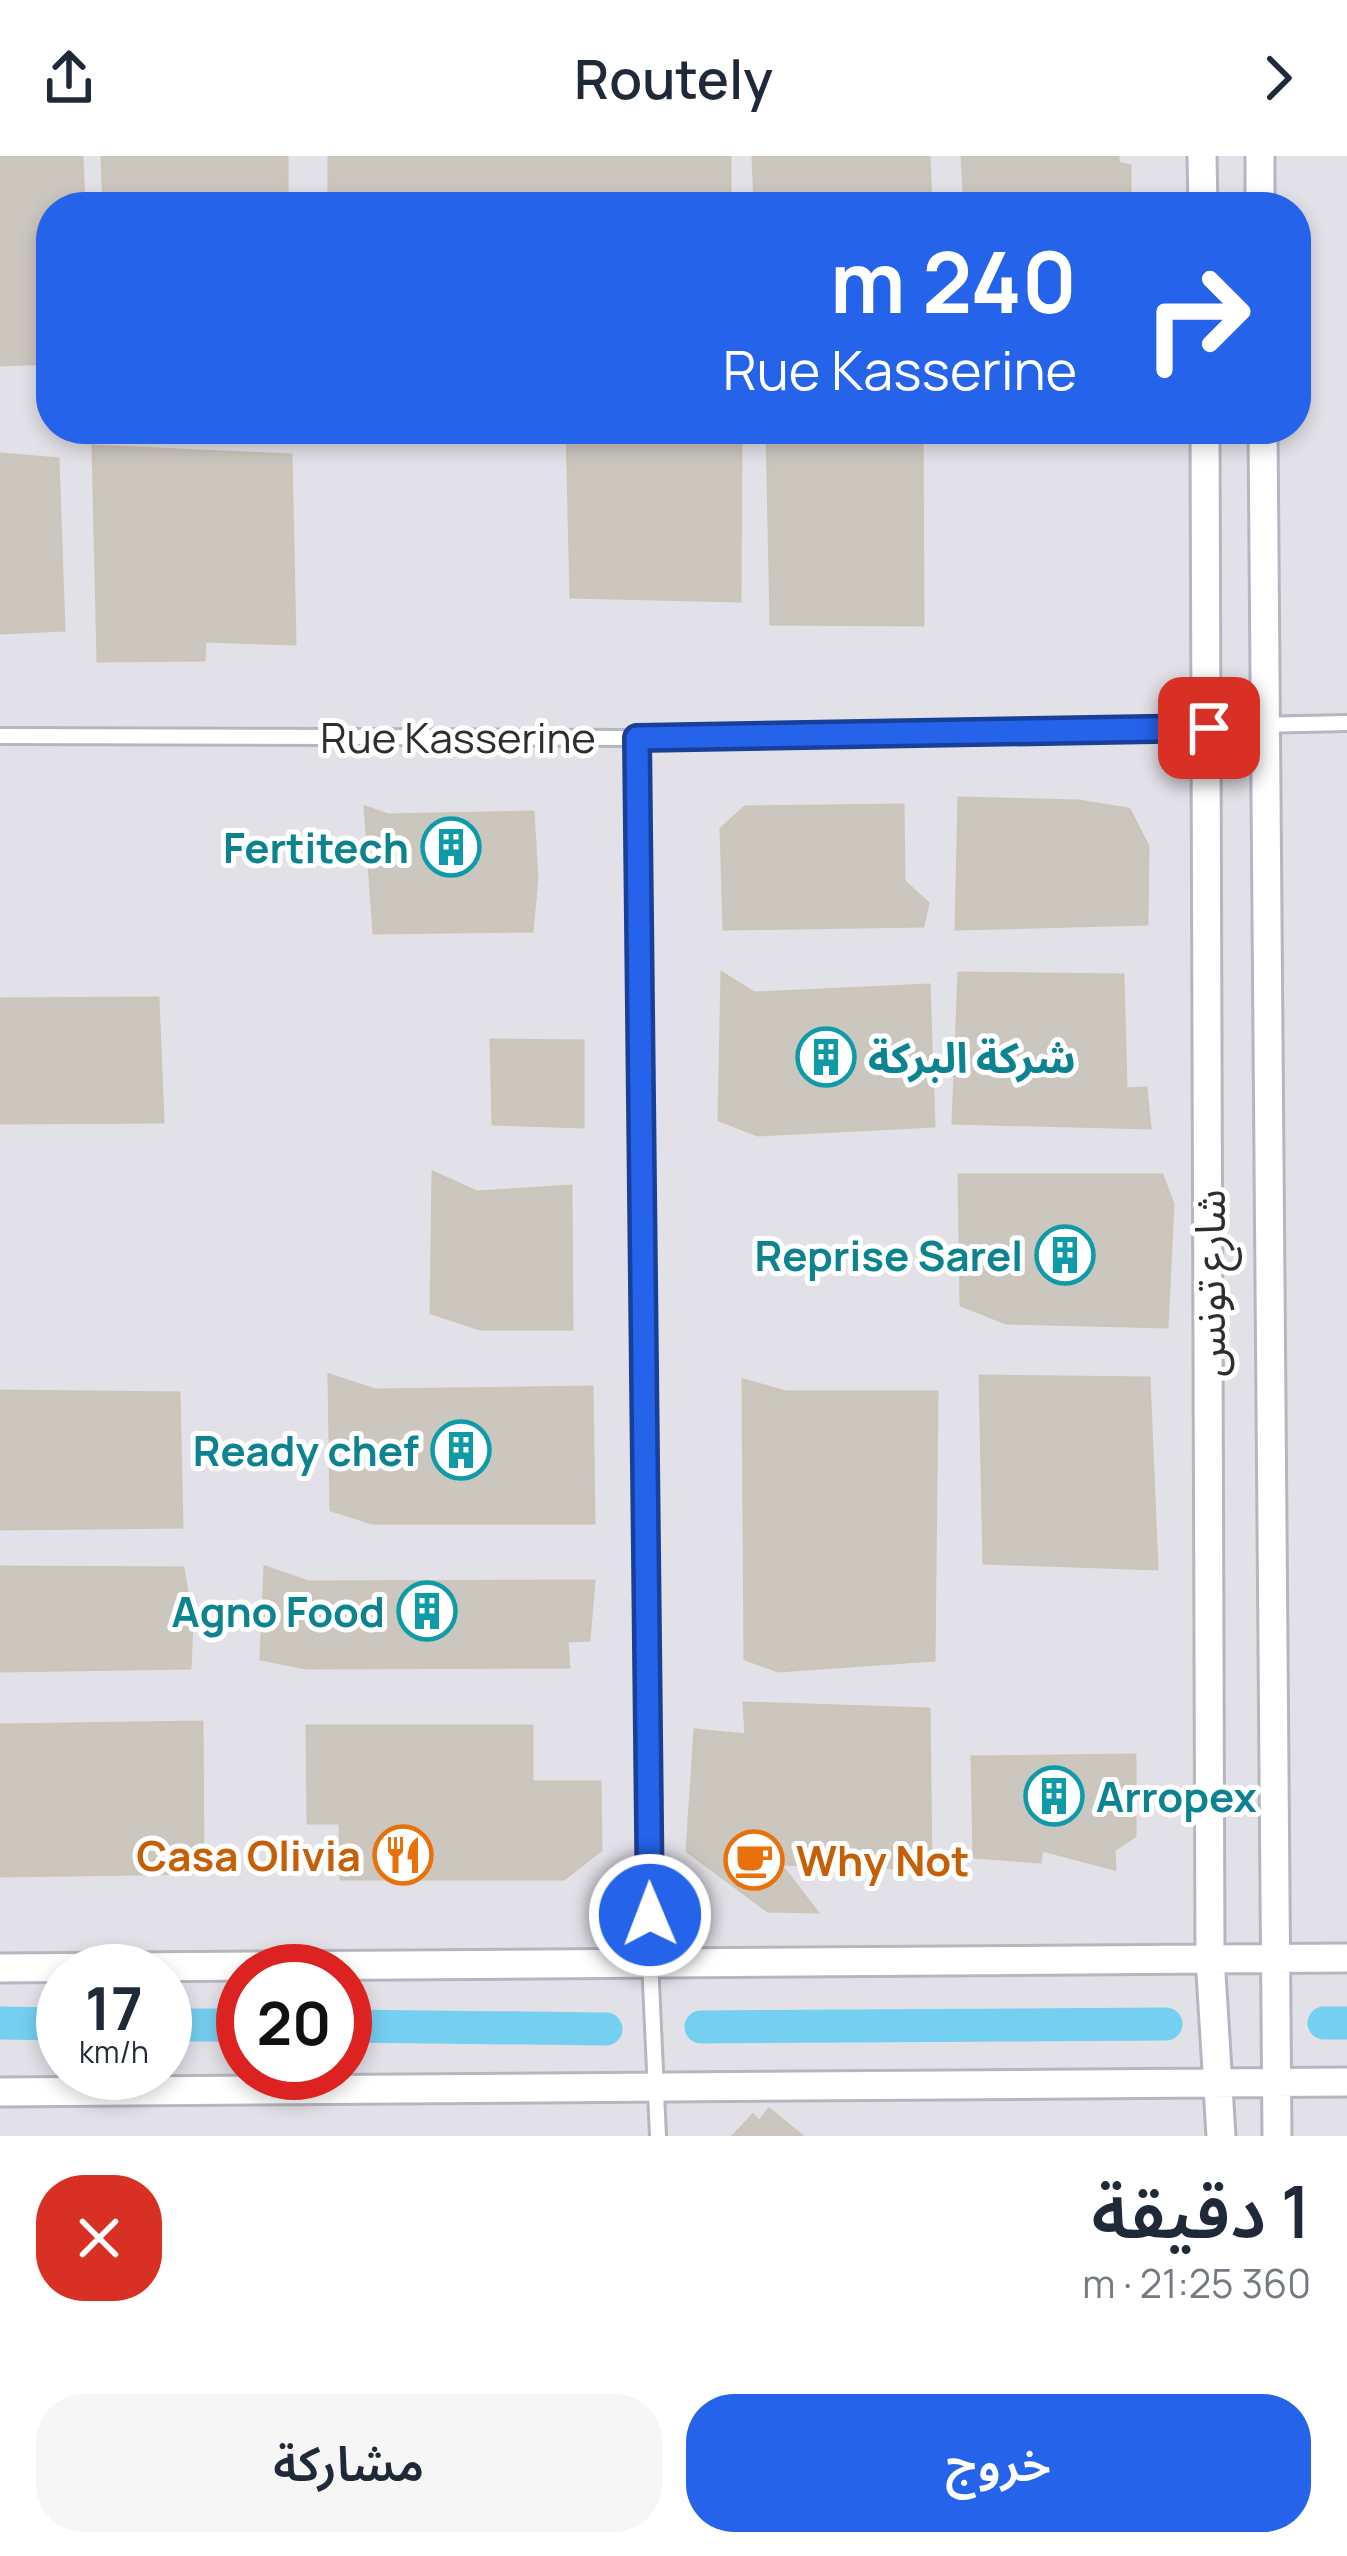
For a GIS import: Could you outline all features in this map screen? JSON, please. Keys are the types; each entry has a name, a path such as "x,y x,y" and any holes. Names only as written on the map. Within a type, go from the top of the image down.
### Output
{"street":[{"path":"1202,156 1203,192"},
{"path":"1260,156 1260,192"},
{"name":"شارع تونس","path":"1205,444 1210,1957 1221,2136"},
{"name":"شارع تونس","path":"1263,444 1277,2136"},
{"path":"0,1968 1347,1958"},
{"path":"0,2092 1347,2082"}],"lane":[{"name":"Rue Kasserine","path":"0,736 637,738 1347,723"},
{"path":"637,738 650,1961 658,2136"}],"shaded area":[{"path":"0,156 1347,156 1347,2136 0,2136"}],"building":[{"path":"0,156 82,156 83,192 36,192 36,364 0,365"},
{"path":"102,156 287,156 287,192 103,192"},
{"path":"329,156 730,156 730,192 329,192"},
{"path":"753,156 929,156 930,192 754,192"},
{"path":"962,156 1118,156 1118,163 1130,166 1130,192 964,192"},
{"path":"567,444 741,444 740,601 571,597"},
{"path":"767,444 922,444 923,625 771,624"},
{"path":"93,446 291,455 295,644 205,641 204,660 98,661"},
{"path":"0,454 58,459 64,630 0,633"},
{"path":"959,798 1078,801 1129,809 1148,846 1147,924 956,929"},
{"path":"903,805 904,881 928,903 923,926 724,929 721,829 745,807"},
{"name":"Fertitech","path":"365,807 388,815 533,812 537,878 532,931 374,933"},
{"name":"شركة البركة","path":"722,973 754,993 929,985 934,1126 758,1135 719,1120"},
{"path":"959,973 1123,975 1126,1089 1146,1088 1150,1128 953,1123"},
{"path":"158,998 163,1122 0,1123 0,999"},
{"path":"491,1040 583,1041 583,1127 493,1124"},
{"path":"433,1172 477,1192 571,1186 572,1329 480,1329 431,1313"},
{"name":"Reprise Sarel","path":"959,1175 1162,1175 1173,1204 1167,1327 1006,1323 961,1305"},
{"name":"Ready chef","path":"329,1375 375,1390 592,1387 594,1523 372,1523 331,1510"},
{"path":"980,1376 1149,1378 1157,1569 984,1563"},
{"path":"743,1380 786,1392 937,1392 934,1660 778,1671 745,1659"},
{"path":"0,1391 179,1393 182,1527 0,1529"},
{"path":"0,1567 183,1568 192,1623 190,1668 0,1671"},
{"name":"Agno Food","path":"265,1567 308,1582 594,1581 589,1640 567,1641 569,1667 306,1668 261,1659"},
{"path":"744,1703 929,1709 931,1869 780,1864 817,1912 768,1911 687,1851 695,1730 746,1735"},
{"path":"202,1722 203,1873 0,1876 0,1725"},
{"path":"307,1726 532,1726 532,1782 600,1782 601,1850 564,1879 341,1879 340,1823 308,1823"},
{"name":"Arropex","path":"1135,1755 1135,1836 1114,1850 1115,1869 1042,1850 1040,1862 974,1857 972,1757"},
{"path":"769,2109 802,2136 733,2136 753,2115 759,2122"}],"waterway":[{"path":"0,2023 36,2024"},
{"path":"1324,2023 1347,2023"},
{"path":"701,2027 1166,2024"},
{"path":"192,2025 216,2025"},
{"path":"372,2026 606,2029"}],"place":[{"name":"Fertitech","path":"451,847"},
{"name":"شركة البركة","path":"826,1057"},
{"name":"Reprise Sarel","path":"1065,1255"},
{"name":"Ready chef","path":"461,1450"},
{"name":"Agno Food","path":"427,1611"},
{"name":"Arropex","path":"1054,1796"},
{"name":"Casa Olivia","path":"403,1855"},
{"name":"Why Not","path":"754,1860"}],"route":[{"path":"650,1915 637,738 1209,728"}]}
